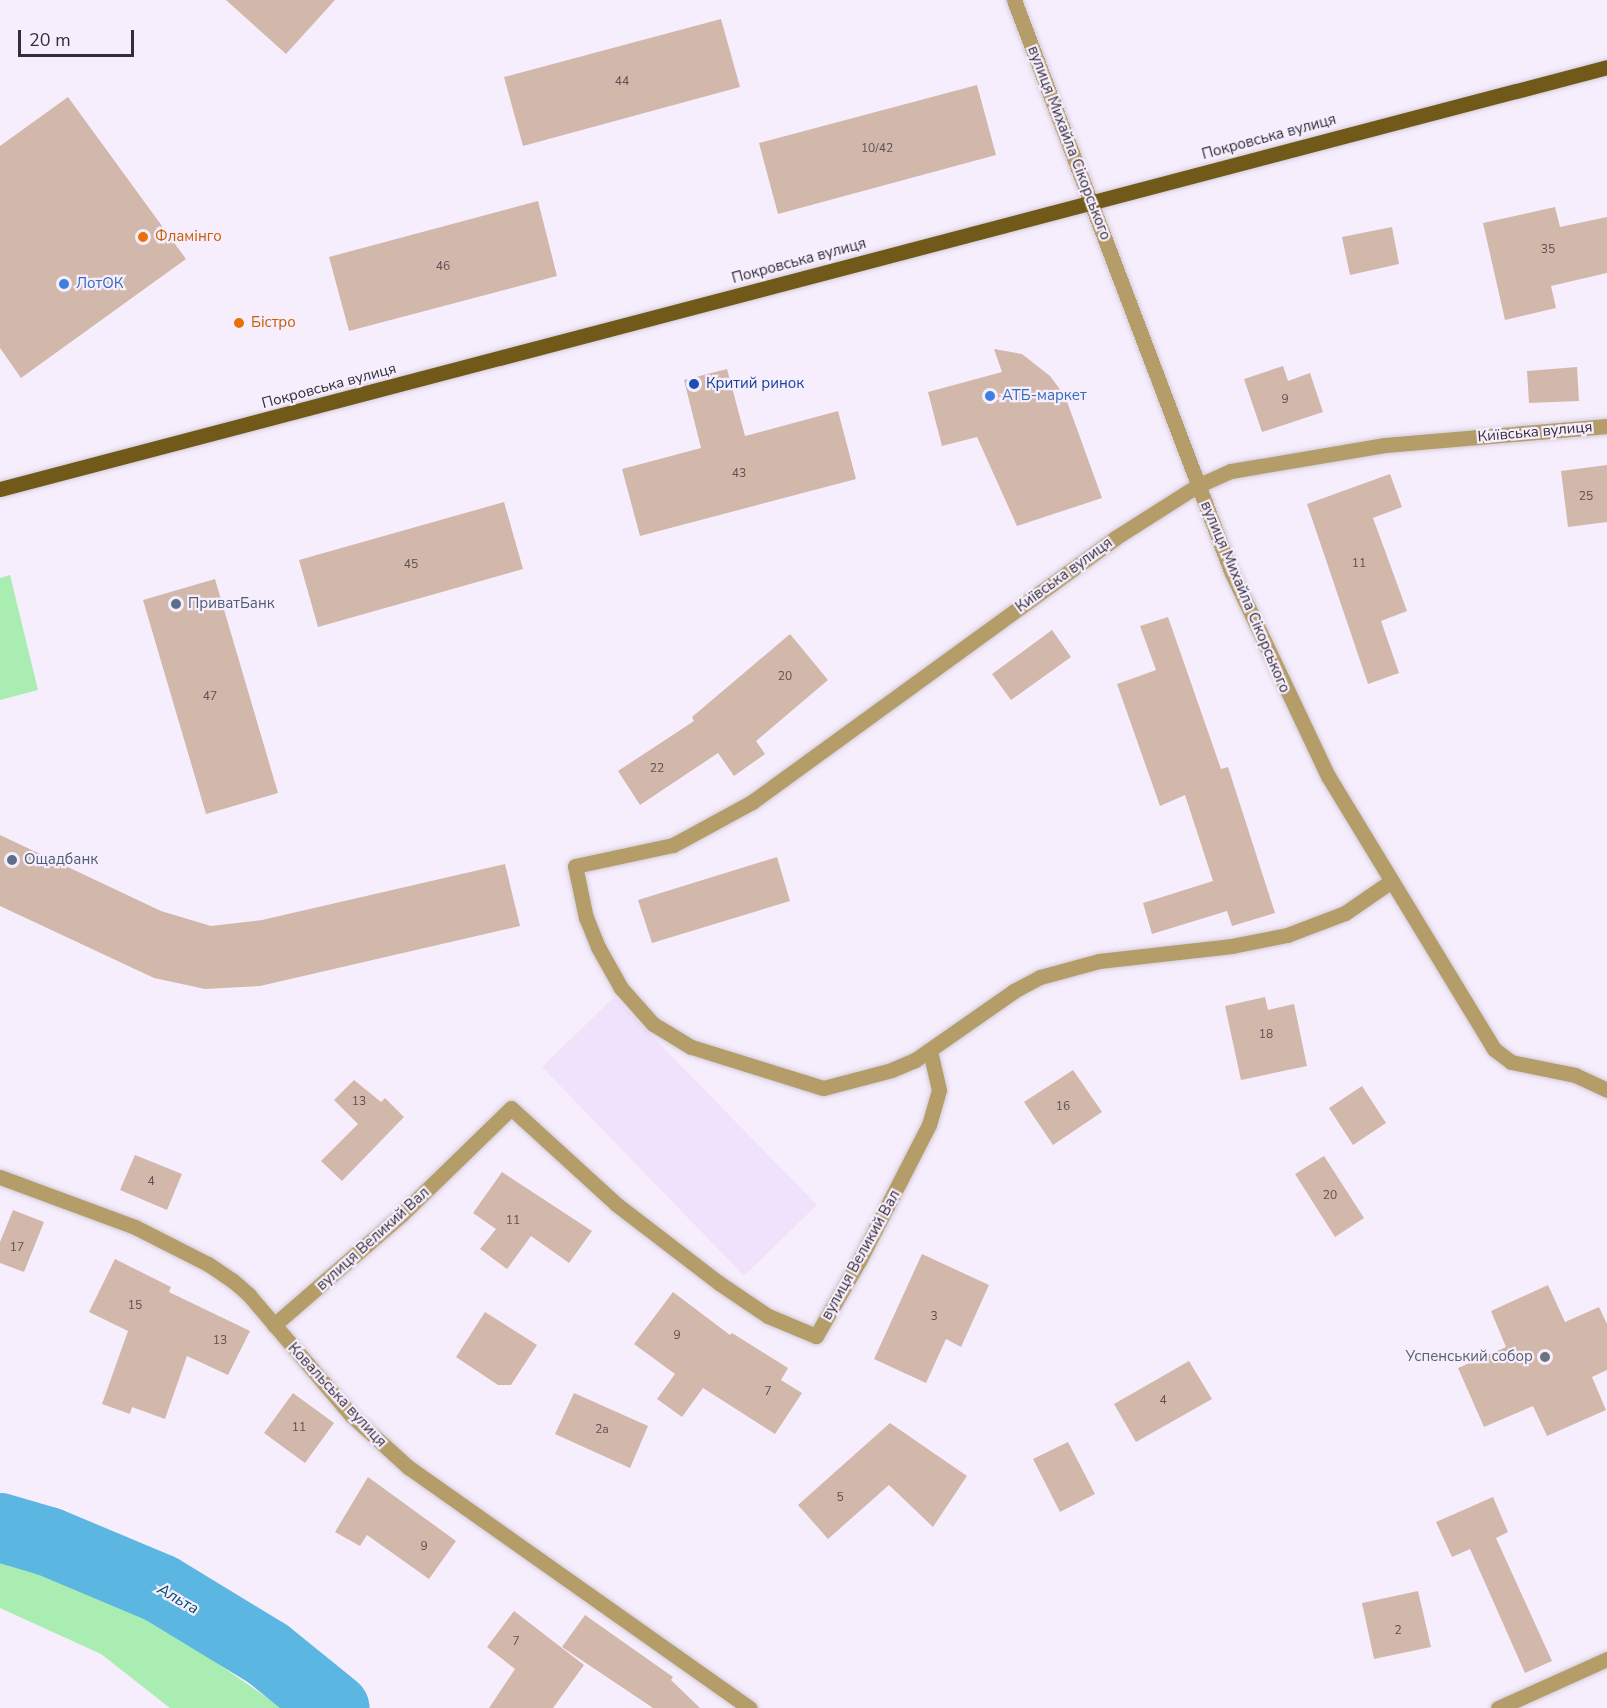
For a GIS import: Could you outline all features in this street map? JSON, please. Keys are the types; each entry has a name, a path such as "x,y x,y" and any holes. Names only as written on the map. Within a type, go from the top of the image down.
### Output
{"main road":[{"name":"Покровська вулиця","path":"0,489 1607,67"}],"street":[{"name":"вулиця Михайла Сікорського","path":"1014,0 1092,202 1197,486 1279,679 1328,776 1390,882 1494,1049 1511,1062 1575,1075 1607,1090"},
{"name":"Київська вулиця","path":"930,1051 892,1070 823,1088 671,1038 640,1012 611,973 585,918 575,866 673,845 752,802 1106,545 1197,486 1231,471 1328,453 1607,426"},
{"path":"930,1051 1014,991 1040,977 1100,961 1232,946 1287,935 1345,913 1390,882"},
{"name":"вулиця Великий Вал","path":"274,1325 400,1215 512,1108 608,1198 719,1284 768,1316 816,1336 860,1261 929,1125 939,1090 930,1051"},
{"name":"Ковальська вулиця","path":"0,1177 175,1246 232,1280 352,1416 408,1467 750,1708"},
{"path":"1498,1708 1607,1659"}],"shaded area":[{"path":"614,997 817,1205 744,1276 542,1067"}],"green space":[{"path":"10,575 38,690 0,700 0,578"},
{"path":"0,1554 115,1593 282,1708 170,1708 101,1654 0,1608"}],"building":[{"path":"226,0 335,0 286,54"},
{"path":"721,19 740,87 523,146 504,77"},
{"path":"977,85 996,155 778,214 759,143"},
{"path":"68,97 186,259 21,378 0,348 0,146"},
{"path":"538,201 557,276 349,331 329,257"},
{"path":"1555,207 1560,227 1607,217 1607,273 1551,286 1556,308 1505,320 1483,223"},
{"path":"1392,227 1399,264 1350,275 1342,237"},
{"path":"994,349 1022,354 1050,376 1065,396 1102,498 1017,526 977,437 942,446 928,392 1002,372"},
{"path":"1283,366 1288,381 1310,373 1323,412 1262,432 1244,379"},
{"path":"1577,367 1579,401 1529,403 1527,371"},
{"path":"727,369 745,436 838,411 856,479 640,536 622,469 701,448 684,380"},
{"path":"1607,465 1607,522 1568,527 1561,471"},
{"path":"1390,474 1402,507 1373,518 1407,611 1381,621 1399,673 1368,684 1307,504"},
{"path":"504,502 523,569 318,627 299,560"},
{"path":"215,579 278,793 206,814 143,600"},
{"path":"1168,617 1221,769 1228,767 1275,913 1232,926 1227,911 1152,934 1143,903 1213,881 1185,795 1160,806 1117,684 1156,670 1140,626"},
{"path":"1052,630 1071,657 1011,700 992,674"},
{"path":"790,634 828,680 756,741 765,754 734,776 718,753 640,805 618,771 694,721 692,717"},
{"path":"0,835 161,911 211,926 262,920 505,864 520,926 260,986 205,989 154,978 0,906"},
{"path":"777,857 790,901 652,943 638,900"},
{"path":"1265,997 1268,1010 1294,1004 1307,1066 1241,1080 1225,1006"},
{"path":"1073,1070 1102,1112 1053,1145 1024,1102"},
{"path":"354,1080 381,1102 385,1098 404,1117 342,1181 321,1161 358,1124 334,1100"},
{"path":"1362,1086 1386,1123 1353,1145 1329,1108"},
{"path":"135,1155 182,1174 167,1210 120,1190"},
{"path":"1324,1156 1364,1218 1335,1237 1295,1174"},
{"path":"502,1172 592,1231 569,1263 531,1236 507,1269 480,1249 496,1229 473,1213"},
{"path":"13,1210 44,1222 24,1272 0,1263 0,1242"},
{"path":"922,1254 989,1285 961,1347 946,1339 926,1383 874,1359"},
{"path":"115,1259 171,1287 169,1292 250,1331 228,1375 187,1356 165,1419 132,1407 130,1414 102,1404 128,1331 89,1312"},
{"name":"Успенський собор","path":"1548,1285 1565,1322 1599,1307 1607,1324 1607,1370 1592,1377 1606,1410 1547,1436 1533,1406 1484,1427 1458,1368 1506,1347 1491,1311"},
{"path":"673,1292 730,1335 732,1333 788,1368 781,1380 802,1393 775,1434 703,1388 682,1417 657,1399 675,1374 634,1344"},
{"path":"485,1312 537,1345 511,1385 498,1385 456,1357"},
{"path":"1189,1361 1212,1399 1136,1442 1114,1404"},
{"path":"293,1393 334,1423 305,1463 264,1433"},
{"path":"574,1393 648,1426 630,1468 555,1434"},
{"path":"890,1423 967,1476 933,1527 889,1485 828,1539 798,1505"},
{"path":"1068,1442 1095,1494 1060,1512 1033,1459"},
{"path":"368,1477 456,1541 429,1579 367,1535 360,1546 335,1532"},
{"path":"1493,1497 1508,1532 1496,1538 1552,1661 1525,1673 1470,1549 1452,1557 1436,1522"},
{"path":"1418,1591 1431,1647 1374,1659 1362,1603"},
{"path":"514,1611 584,1665 553,1708 489,1708 515,1669 487,1647"},
{"path":"585,1615 673,1677 671,1680 700,1708 653,1708 562,1647"}],"waterway":[{"name":"Альта","path":"0,1527 48,1541 160,1588 267,1653 335,1708"}],"place":[{"name":"Фламінго","path":"143,237"},
{"name":"ЛотОК","path":"64,284"},
{"name":"Бістро","path":"239,323"},
{"name":"Критий ринок","path":"694,384"},
{"name":"АТБ-маркет","path":"990,396"},
{"name":"ПриватБанк","path":"176,604"},
{"name":"Ощадбанк","path":"12,860"},
{"name":"Успенський собор","path":"1545,1357"}]}
